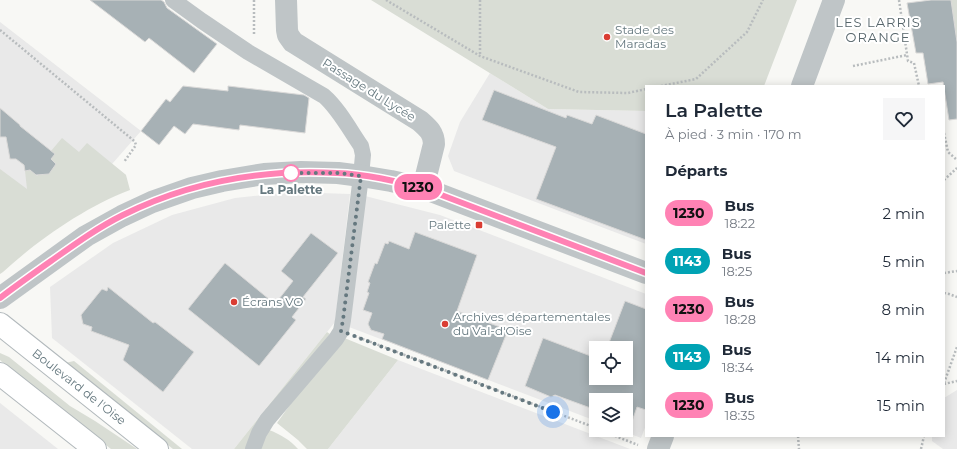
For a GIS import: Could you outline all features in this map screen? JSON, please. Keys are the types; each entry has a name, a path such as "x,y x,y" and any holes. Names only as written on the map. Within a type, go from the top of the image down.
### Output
{"main road":[{"name":"Boulevard de l'Oise","path":"0,324 157,449"},
{"path":"0,374 95,449"}],"street":[{"path":"173,0 248,52 324,96 329,100 362,149 363,155 361,176 341,331 336,339 268,420 259,434 253,449"},
{"name":"Passage du Lycée","path":"286,0 287,30 288,35 293,42 420,121 432,132 434,144 423,188"},
{"path":"802,85 834,0"},
{"path":"0,298 92,232 152,202 192,188 222,181 264,174 301,172 338,173 361,176 423,188 645,273"},
{"path":"651,448 662,437"}],"path":[{"path":"248,52 254,42 254,0"},
{"path":"386,0 480,56 579,92 628,93 645,89"},
{"path":"480,0 480,56"},
{"path":"666,85 696,79 747,32 763,0"},
{"path":"899,0 908,61 914,63 919,85"},
{"path":"0,30 135,142 136,145 124,162"},
{"path":"853,66 907,55"},
{"path":"945,139 948,152 957,160"},
{"path":"945,179 957,168"},
{"path":"945,273 957,271"},
{"path":"945,293 957,297"},
{"path":"341,331 589,425"},
{"path":"945,381 957,346"},
{"path":"945,384 957,381"},
{"path":"620,437 651,448"},
{"path":"798,437 800,449"},
{"path":"921,449 924,437"}],"shaded area":[{"name":"Stade des Maradas","path":"371,0 797,0 764,85 645,85 645,111 548,109"},
{"path":"951,0 957,0 957,37 952,38"},
{"path":"0,22 141,131 112,164 126,175 0,245"},
{"path":"490,73 548,109 645,111 645,244 454,171 448,156 460,122"},
{"path":"62,138 79,152 87,143 126,175 130,190 96,205 63,225 31,248 0,274 0,169 27,189 25,171 30,170 37,176 41,172 49,174 56,164 51,159 55,154 51,151"},
{"path":"291,192 350,194 335,322 234,449 192,449 52,338 50,287 113,243 172,215 235,198"},
{"path":"365,196 440,215 645,294 645,428 641,438 633,435 633,393 589,393 589,418 349,327"},
{"path":"327,332 330,334 265,415 247,449 234,449"},
{"path":"342,337 398,360 328,449 307,449 277,423 307,381"},
{"path":"0,353 9,357 70,406 137,449 111,449 2,362 0,360"},
{"path":"398,360 589,433 589,437 599,437 630,449 328,449"},
{"path":"74,361 182,449 173,449 65,363"},
{"path":"957,390 957,449 943,449 932,441 932,437 945,437 945,397"},
{"path":"0,403 58,449 0,449"},
{"path":"269,430 285,438 298,449 257,449"}],"building":[{"path":"90,0 161,0 167,8 217,44 194,73 149,38 145,42"},
{"path":"931,0 951,0 957,42 957,119 949,120 945,85 943,85 943,82 928,84 923,53 916,53 907,3"},
{"path":"183,86 228,91 228,86 304,95 309,98 305,133 240,125 239,130 193,124 185,134 174,126 159,145 141,131 166,99 170,102"},
{"path":"494,90 566,118 567,115 592,124 596,115 645,134 645,240 536,199 556,147 482,120"},
{"path":"0,108 55,154 51,159 56,164 49,174 36,175 30,170 25,171 24,165 16,159 10,159 6,137 0,137"},
{"path":"415,232 477,255 457,311 508,330 488,380 382,339 384,334 371,330 368,324 372,313 363,310 369,293 367,292 370,283 368,282 385,243 388,244 389,241 409,249"},
{"path":"311,233 338,253 303,297 306,299 292,317 296,320 259,366 188,309 225,263 275,304 293,281 281,271"},
{"path":"108,287 153,323 155,322 194,352 163,392 123,360 129,345 91,331 92,327 83,324 81,315 102,289 107,291"},
{"path":"625,301 645,309 645,410 637,407 633,419 633,393 589,393 589,407 555,395 551,397 525,386 543,338 589,355 589,385 633,385 633,341 610,341"}],"bus line":[{"name":"1230","path":"0,298 86,236 122,216 152,202 192,188 222,181 264,174 301,172 338,173 361,176 423,188 645,273"}],"place":[{"name":"Stade des Maradas","path":"607,37"},
{"name":"La Palette","path":"291,173"},
{"name":"Palette","path":"479,225"},
{"name":"Écrans VO","path":"234,302"},
{"name":"Archives départementales du Val-d'Oise","path":"445,324"}],"district":[{"name":"LES LARRIS ORANGE","path":"878,30"}],"route":[{"path":"291,173 289,173 301,172 338,173 361,176 341,331 553,412"}]}
